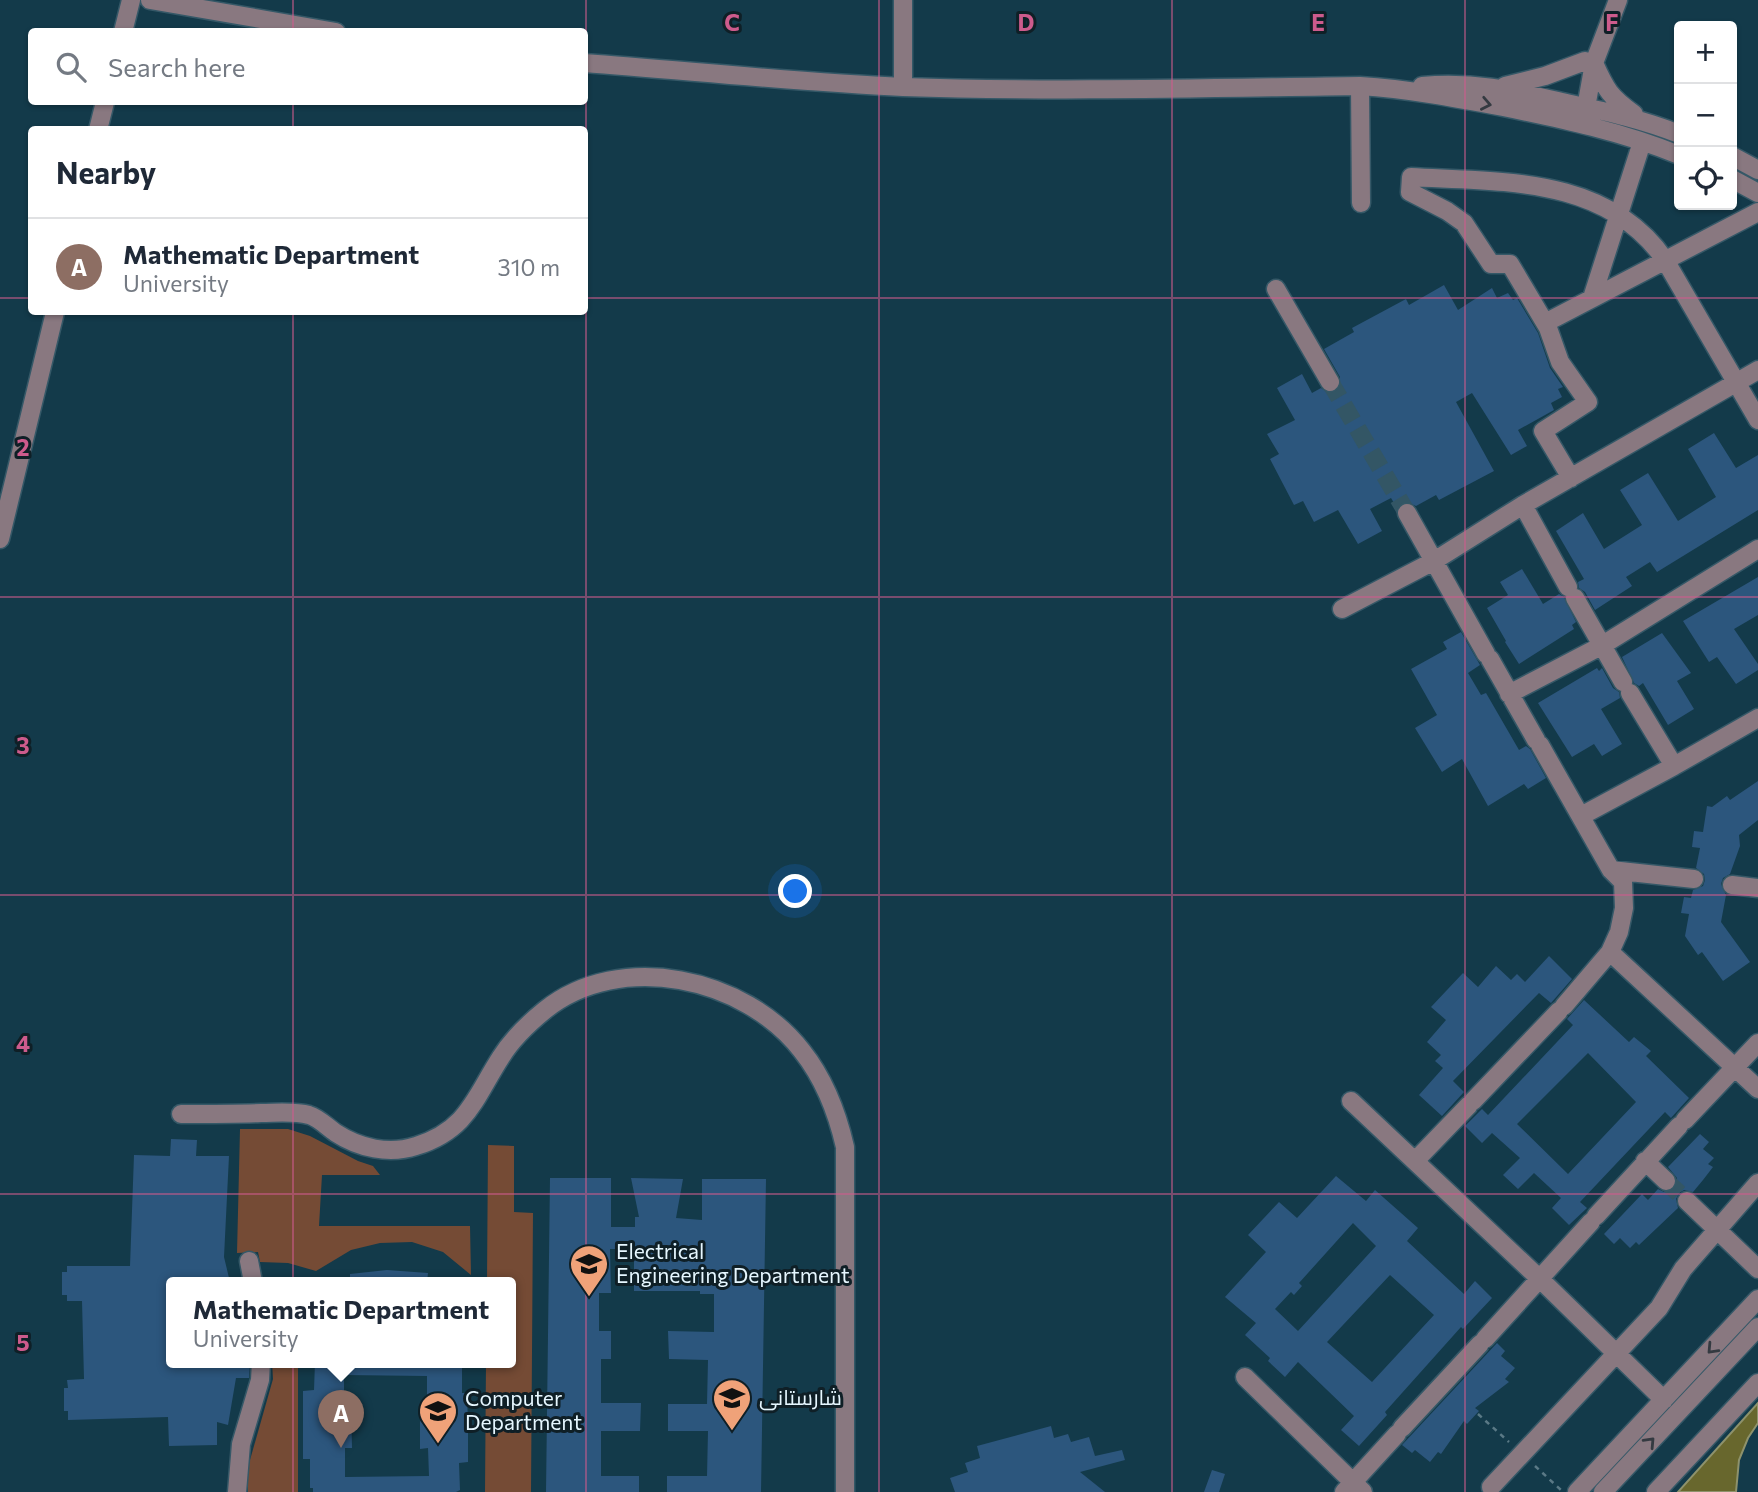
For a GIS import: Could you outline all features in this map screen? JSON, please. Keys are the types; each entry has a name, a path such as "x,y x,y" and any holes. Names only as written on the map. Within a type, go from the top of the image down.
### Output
{"street":[{"path":"124,28 131,0"},
{"path":"150,0 313,28"},
{"path":"903,0 903,87"},
{"path":"1578,115 1599,20 1614,1"},
{"path":"1395,88 1443,84 1501,87 1589,62"},
{"path":"1589,62 1614,100 1643,120 1674,133"},
{"path":"588,64 903,87 1097,90 1360,86 1395,88 1578,115 1643,120"},
{"path":"1360,86 1361,202"},
{"path":"1501,87 1674,153"},
{"path":"99,126 104,105"},
{"path":"1592,298 1642,142"},
{"path":"1737,159 1758,170"},
{"path":"1571,478 1543,431 1588,402 1560,362 1545,323 1510,264 1491,264 1464,223 1410,192 1410,177 1508,181 1554,189 1619,215 1651,240 1665,260 1758,420"},
{"path":"1737,182 1758,193"},
{"path":"1545,323 1758,212"},
{"path":"1276,289 1330,382"},
{"path":"0,539 54,315"},
{"path":"1342,609 1434,561 1522,505 1758,370"},
{"path":"1522,505 1601,646 1674,766"},
{"path":"1407,513 1611,870 1623,881 1624,896 1622,920 1610,952 1561,1008 1415,1161"},
{"path":"1509,694 1601,646 1758,549"},
{"path":"1581,816 1758,718"},
{"path":"1611,870 1694,879"},
{"path":"1732,885 1758,888"},
{"path":"1610,952 1758,1089"},
{"path":"181,1114 308,1115 362,1146 382,1150 406,1149 439,1137 457,1123 476,1103 510,1044 544,1011 578,991 617,980 651,978 696,984 741,1001 766,1016 802,1049 833,1104 845,1147 845,1492"},
{"path":"1245,1377 1354,1488 1399,1431 1645,1161 1758,1043"},
{"path":"1352,1101 1664,1401"},
{"path":"1645,1161 1666,1181"},
{"path":"1491,1487 1659,1308 1679,1275 1758,1183"},
{"path":"1687,1201 1758,1269"},
{"path":"249,1261 252,1277"},
{"path":"1577,1492 1758,1299"},
{"path":"1603,1492 1758,1328"},
{"path":"237,1492 241,1444 260,1380 261,1368"},
{"path":"1656,1492 1758,1383"}],"shaded area":[{"path":"240,1129 288,1129 310,1136 373,1166 380,1175 322,1175 319,1226 470,1226 471,1275 443,1252 412,1242 380,1243 351,1250 316,1271 288,1263 260,1262 258,1252 237,1253"},
{"path":"488,1145 514,1146 514,1212 533,1213 531,1492 485,1492 486,1368 516,1368 516,1277 487,1277"},
{"path":"272,1368 298,1368 298,1492 248,1492 248,1467 273,1379"},
{"path":"1758,1403 1758,1423 1739,1460 1736,1492 1678,1492"}],"building":[{"path":"1444,285 1458,310 1492,288 1497,298 1508,293 1513,300 1517,298 1538,333 1550,368 1563,387 1558,389 1562,397 1551,403 1554,410 1518,430 1527,446 1511,455 1472,393 1456,402 1494,471 1439,500 1436,495 1416,506 1406,502 1397,508 1391,498 1370,509 1382,531 1358,544 1338,510 1314,522 1303,501 1294,505 1270,459 1279,454 1267,434 1295,420 1277,388 1302,374 1312,393 1321,388 1329,393 1336,391 1340,387 1340,377 1324,349 1354,332 1352,328 1406,299 1409,305"},
{"path":"1714,433 1736,468 1758,455 1758,510 1657,572 1650,562 1626,577 1632,586 1595,610 1585,592 1579,588 1578,582 1584,579 1556,531 1583,513 1604,549 1642,525 1620,490 1648,473 1678,521 1716,497 1688,449"},
{"path":"1522,569 1543,604 1559,594 1564,597 1576,622 1572,625 1574,629 1519,664 1487,608 1508,595 1500,582"},
{"path":"1758,577 1758,615 1734,629 1758,664 1758,670 1736,684 1717,657 1709,662 1683,621"},
{"path":"1461,632 1480,665 1468,673 1481,695 1486,693 1519,750 1526,746 1530,749 1546,778 1528,789 1524,784 1488,806 1462,759 1442,772 1415,728 1437,715 1411,669 1447,649 1443,642"},
{"path":"1662,633 1691,673 1677,681 1694,709 1668,725 1643,683 1639,686 1634,683 1622,657"},
{"path":"1597,668 1599,671 1602,668 1613,688 1619,692 1620,698 1601,709 1622,744 1602,756 1594,744 1572,757 1538,703"},
{"path":"1758,781 1758,820 1739,835 1740,846 1730,874 1723,878 1721,884 1726,895 1721,922 1750,962 1723,981 1702,952 1698,955 1685,936 1689,914 1681,913 1684,897 1691,898 1693,890 1703,886 1705,880 1704,874 1696,868 1700,848 1692,847 1694,831 1703,832 1707,806 1712,807 1727,796 1730,800"},
{"path":"1549,956 1572,979 1551,1003 1539,993 1453,1081 1464,1092 1442,1116 1419,1095 1443,1068 1435,1061 1441,1055 1427,1042 1446,1020 1431,1007 1463,973 1478,987 1496,966 1511,980 1517,974 1525,982"},
{"path":"1584,1000 1629,1042 1634,1037 1651,1051 1646,1056 1689,1098 1671,1118 1665,1112 1580,1202 1587,1208 1569,1225 1552,1208 1561,1198 1534,1173 1518,1189 1503,1175 1520,1158 1492,1133 1482,1143 1465,1126 1482,1109 1488,1115 1573,1025 1567,1019","holes":["1588,1053 1636,1102 1568,1174 1517,1124"]},
{"path":"1700,1134 1709,1142 1703,1149 1714,1158 1708,1164 1713,1167 1703,1180 1693,1192 1684,1190 1679,1193 1676,1199 1678,1208 1639,1245 1636,1242 1630,1248 1620,1238 1614,1244 1604,1234 1642,1194 1648,1200 1658,1189 1664,1192 1674,1189 1677,1178 1668,1167"},
{"path":"171,1139 197,1140 196,1156 229,1156 224,1257 229,1277 166,1277 166,1368 250,1368 249,1378 236,1378 228,1425 217,1422 217,1445 169,1446 168,1417 68,1420 68,1411 64,1411 64,1388 68,1388 67,1380 84,1379 82,1301 67,1301 67,1295 62,1295 62,1272 67,1272 67,1266 130,1266 134,1155 170,1156"},
{"path":"1336,1176 1366,1201 1375,1190 1418,1228 1407,1241 1464,1294 1475,1281 1492,1298 1463,1329 1461,1327 1385,1412 1387,1415 1359,1446 1341,1430 1354,1416 1298,1362 1285,1377 1268,1361 1270,1358 1245,1335 1256,1323 1225,1297 1266,1252 1248,1235 1279,1202 1297,1218","holes":["1353,1223 1376,1246 1298,1331 1275,1309 1291,1292 1294,1295 1302,1286 1299,1283","1390,1275 1434,1315 1372,1382 1327,1342"]},
{"path":"550,1178 611,1178 611,1227 635,1227 635,1217 639,1217 631,1178 683,1179 676,1218 702,1220 702,1179 766,1179 761,1492 667,1492 667,1476 707,1476 708,1431 668,1431 668,1404 707,1404 708,1360 669,1359 668,1331 714,1332 714,1294 700,1294 700,1291 634,1291 634,1249 610,1249 611,1293 599,1293 599,1331 611,1331 611,1359 601,1359 601,1403 641,1403 640,1431 601,1431 601,1476 639,1476 639,1492 546,1492"},
{"path":"387,1270 428,1273 428,1277 350,1277 350,1274"},
{"path":"1497,1343 1505,1351 1501,1356 1515,1368 1505,1379 1509,1382 1475,1408 1479,1411 1467,1424 1464,1421 1441,1454 1438,1452 1430,1462 1415,1450 1412,1453 1402,1445"},
{"path":"315,1368 462,1368 462,1393 467,1393 468,1462 459,1463 460,1490 313,1492 313,1488 310,1488 310,1459 303,1459 303,1391 314,1390","holes":["344,1375 427,1376 427,1405 420,1405 420,1449 428,1448 429,1476 345,1477 345,1448 352,1448 351,1406 344,1406"]},
{"path":"1051,1426 1054,1438 1068,1434 1071,1442 1089,1437 1095,1456 1122,1450 1125,1460 1080,1472 1105,1492 955,1492 950,1478 968,1472 965,1463 980,1458 977,1446"},
{"path":"1212,1470 1225,1474 1219,1492 1204,1492"}],"tunnel":[{"path":"1330,382 1407,513"},
{"path":"1666,1181 1687,1201"}],"place":[{"name":"Electrical Engineering Department","path":"589,1298"},
{"name":"شارستانی","path":"732,1432"},
{"name":"Computer Department","path":"438,1445"},
{"name":"Mathematic Department","path":"341,1448"}]}
